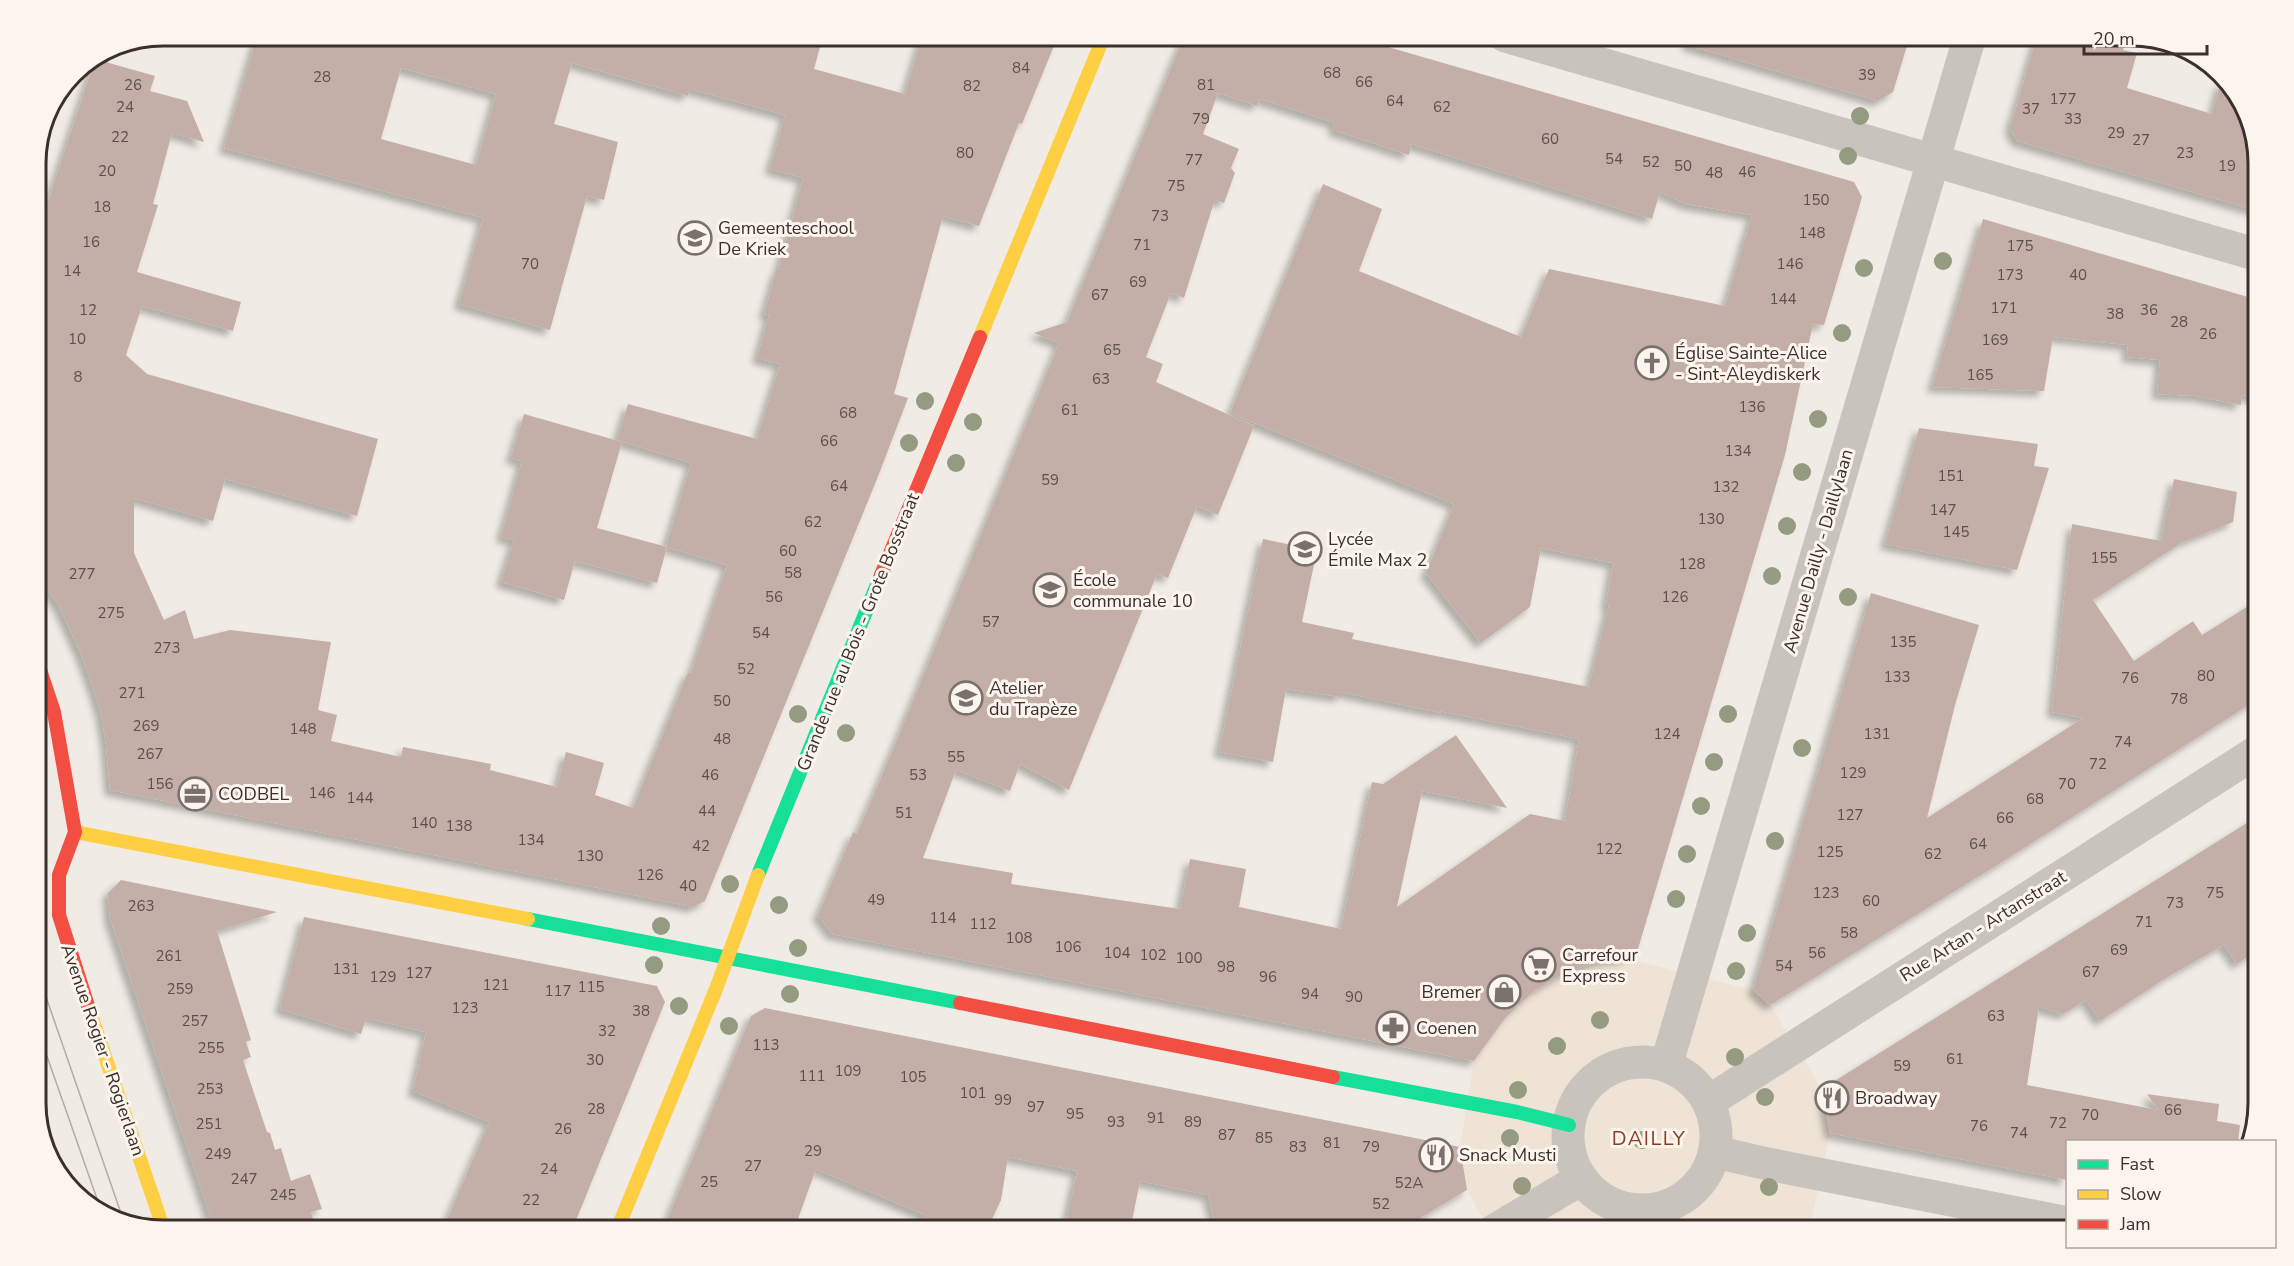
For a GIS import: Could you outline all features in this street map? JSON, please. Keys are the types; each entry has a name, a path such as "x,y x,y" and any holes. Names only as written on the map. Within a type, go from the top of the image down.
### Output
{"street":[{"path":"1541,46 2247,252"},
{"name":"Avenue Dailly - Daillylaan","path":"1666,1066 1967,46"},
{"name":"Grande rue au Bois - Grote Bosstraat","path":"621,1220 728,957 739,923 800,771 1100,47"},
{"path":"47,691 54,712 75,832 728,957 1517,1112 1569,1125"},
{"name":"Rue Artan - Artanstraat","path":"1708,1102 2248,758"},
{"name":"Avenue Rogier - Rogierlaan","path":"75,832 59,875 59,915 160,1220"},
{"path":"1634,1062 1666,1066 1690,1080 1708,1102 1716,1127 1715,1152 1706,1173 1672,1218 1646,1210 1619,1219 1581,1179 1570,1153 1569,1125 1579,1096 1601,1073 1634,1062"},
{"path":"1715,1152 2052,1220"},
{"path":"1512,1220 1581,1179"}],"shaded area":[{"path":"1625,958 1753,990 1770,1005 1822,1089 1830,1133 1811,1220 1484,1220 1467,1190 1460,1147 1474,1061 1506,1017 1534,991 1566,972 1600,961"}],"building":[{"path":"1180,46 1386,46 1854,182 1862,197 1824,325 1813,324 1785,455 1638,949 1625,958 1600,961 1566,972 1534,991 1506,1017 1474,1061 832,934 818,915 853,832 857,834 895,745 1059,343 1034,333 1067,322","holes":["1218,93 1257,106 1260,99 1335,123 1333,130 1409,155 1411,144 1652,219 1660,192 1686,204 1752,215 1725,306 1549,269 1521,337 1359,271 1382,209 1323,184 1230,413 1454,504 1426,573 1481,643 1530,607 1541,548 1613,563 1606,605 1609,605 1589,687 1352,639 1354,633 1302,622 1317,550 1263,539 1219,752 1273,762 1286,689 1341,697 1341,692 1579,739 1565,821 1530,814 1397,907 1422,791 1507,808 1456,735 1383,784 1372,782 1341,929 1239,907 1246,869 1190,859 1180,909 1011,884 1013,873 923,858 956,770 1010,791 1020,764 1069,790 1157,574 1168,578 1197,506 1218,515 1254,426 1156,382 1163,364 1146,357 1171,293 1184,298 1215,199 1224,203 1235,173 1231,168 1239,149 1203,134"]},
{"path":"1691,46 1907,46 1893,92 1878,101"},
{"path":"2034,46 2124,46 2123,50 2137,53 2127,88 2212,114 2219,88 2223,92 2232,105 2244,133 2247,156 2247,208 2017,141 2010,128"},
{"path":"254,47 820,47 814,69 905,94 919,47 1054,47 1022,124 1019,123 979,226 943,216 894,394 908,398 705,901 693,907 110,790 101,713 92,684 59,606 47,588 47,205 91,72 105,62 155,76 150,91 187,101 204,142 172,133 153,204 158,205 137,272 241,302 233,331 142,306 126,355 147,374 378,439 357,516 225,479 213,521 134,498 134,553 164,620 185,610 194,639 230,630 331,642 318,710 337,715 331,741 401,757 403,747 491,764 490,770 557,787 566,752 604,763 595,795 633,808 688,672 691,673 727,565 666,547 691,463 617,440 628,404 757,439 780,364 757,358 769,315 764,314 803,178 770,169 785,115 690,89 688,96 572,63 554,124 618,142 604,200 587,196 550,330 459,304 483,218 224,148","holes":["401,68 496,94 476,165 381,139"]},
{"path":"1983,219 2247,297 2247,396 2242,395 2241,405 2196,396 2157,394 2160,360 2127,357 2128,345 2053,337 2044,391 1932,387"},
{"path":"524,414 622,442 597,528 667,547 657,583 575,561 564,600 501,582 514,540 501,537 522,461 511,458"},
{"path":"1919,428 2038,444 2034,466 2049,468 2017,570 1885,544"},
{"path":"2174,479 2237,492 2233,522 2178,544 2180,544 2093,600 2134,661 2193,621 2202,635 2247,607 2248,706 2002,862 1770,1005 1753,990 1871,593 1979,625 1955,705 1927,818 2083,718 2052,712 2072,524 2161,541"},
{"path":"2248,822 2248,957 2237,964 2224,945 2169,976 2100,1021 2086,1000 2063,1014 2039,1007 2027,1085 2158,1110 2147,1094 2219,1104 2217,1121 2240,1125 2238,1140 2066,1140 2066,1180 1830,1133 1822,1089"},
{"path":"121,880 277,912 217,931 251,1040 246,1042 251,1057 243,1060 267,1132 270,1133 275,1150 281,1148 291,1181 310,1174 322,1209 311,1212 313,1220 212,1220 110,919 108,893"},
{"path":"304,917 657,986 665,1002 576,1220 447,1220 489,1122 413,1091 426,1032 366,1018 361,1034 280,1009"},
{"path":"765,1008 1460,1147 1467,1190 1417,1220 1215,1220 1208,1195 1140,1181 1132,1220 1067,1220 1077,1171 1008,1157 1001,1200 992,1220 923,1220 925,1215 816,1169 798,1220 667,1220 751,1016"}],"tram line":[{"path":"47,1000 120,1212"},
{"path":"47,1056 97,1198"}],"traffic: fast":[{"path":"758,875 881,575"},
{"path":"528,919 960,1003"},
{"path":"1333,1077 1517,1112 1569,1125"}],"traffic: slow":[{"path":"980,337 1100,47"},
{"path":"75,832 528,919"},
{"path":"621,1220 716,989 758,875"},
{"path":"89,1009 160,1220"}],"traffic: jam":[{"path":"881,575 980,337"},
{"path":"47,691 54,712 75,832 59,875 59,915 89,1009"},
{"path":"960,1003 1333,1077"}],"place":[{"name":"Gemeenteschool De Kriek","path":"695,238"},
{"name":"Église Sainte-Alice - Sint-Aleydiskerk","path":"1652,363"},
{"name":"Lycée Émile Max 2","path":"1305,549"},
{"name":"École communale 10","path":"1050,590"},
{"name":"Atelier du Trapèze","path":"966,698"},
{"name":"CODBEL","path":"195,794"},
{"name":"Carrefour Express","path":"1539,965"},
{"name":"Bremer","path":"1504,992"},
{"name":"Coenen","path":"1393,1028"},
{"name":"Broadway","path":"1832,1098"},
{"name":"Snack Musti","path":"1436,1155"}],"district":[{"name":"DAILLY","path":"1649,1138"}]}
